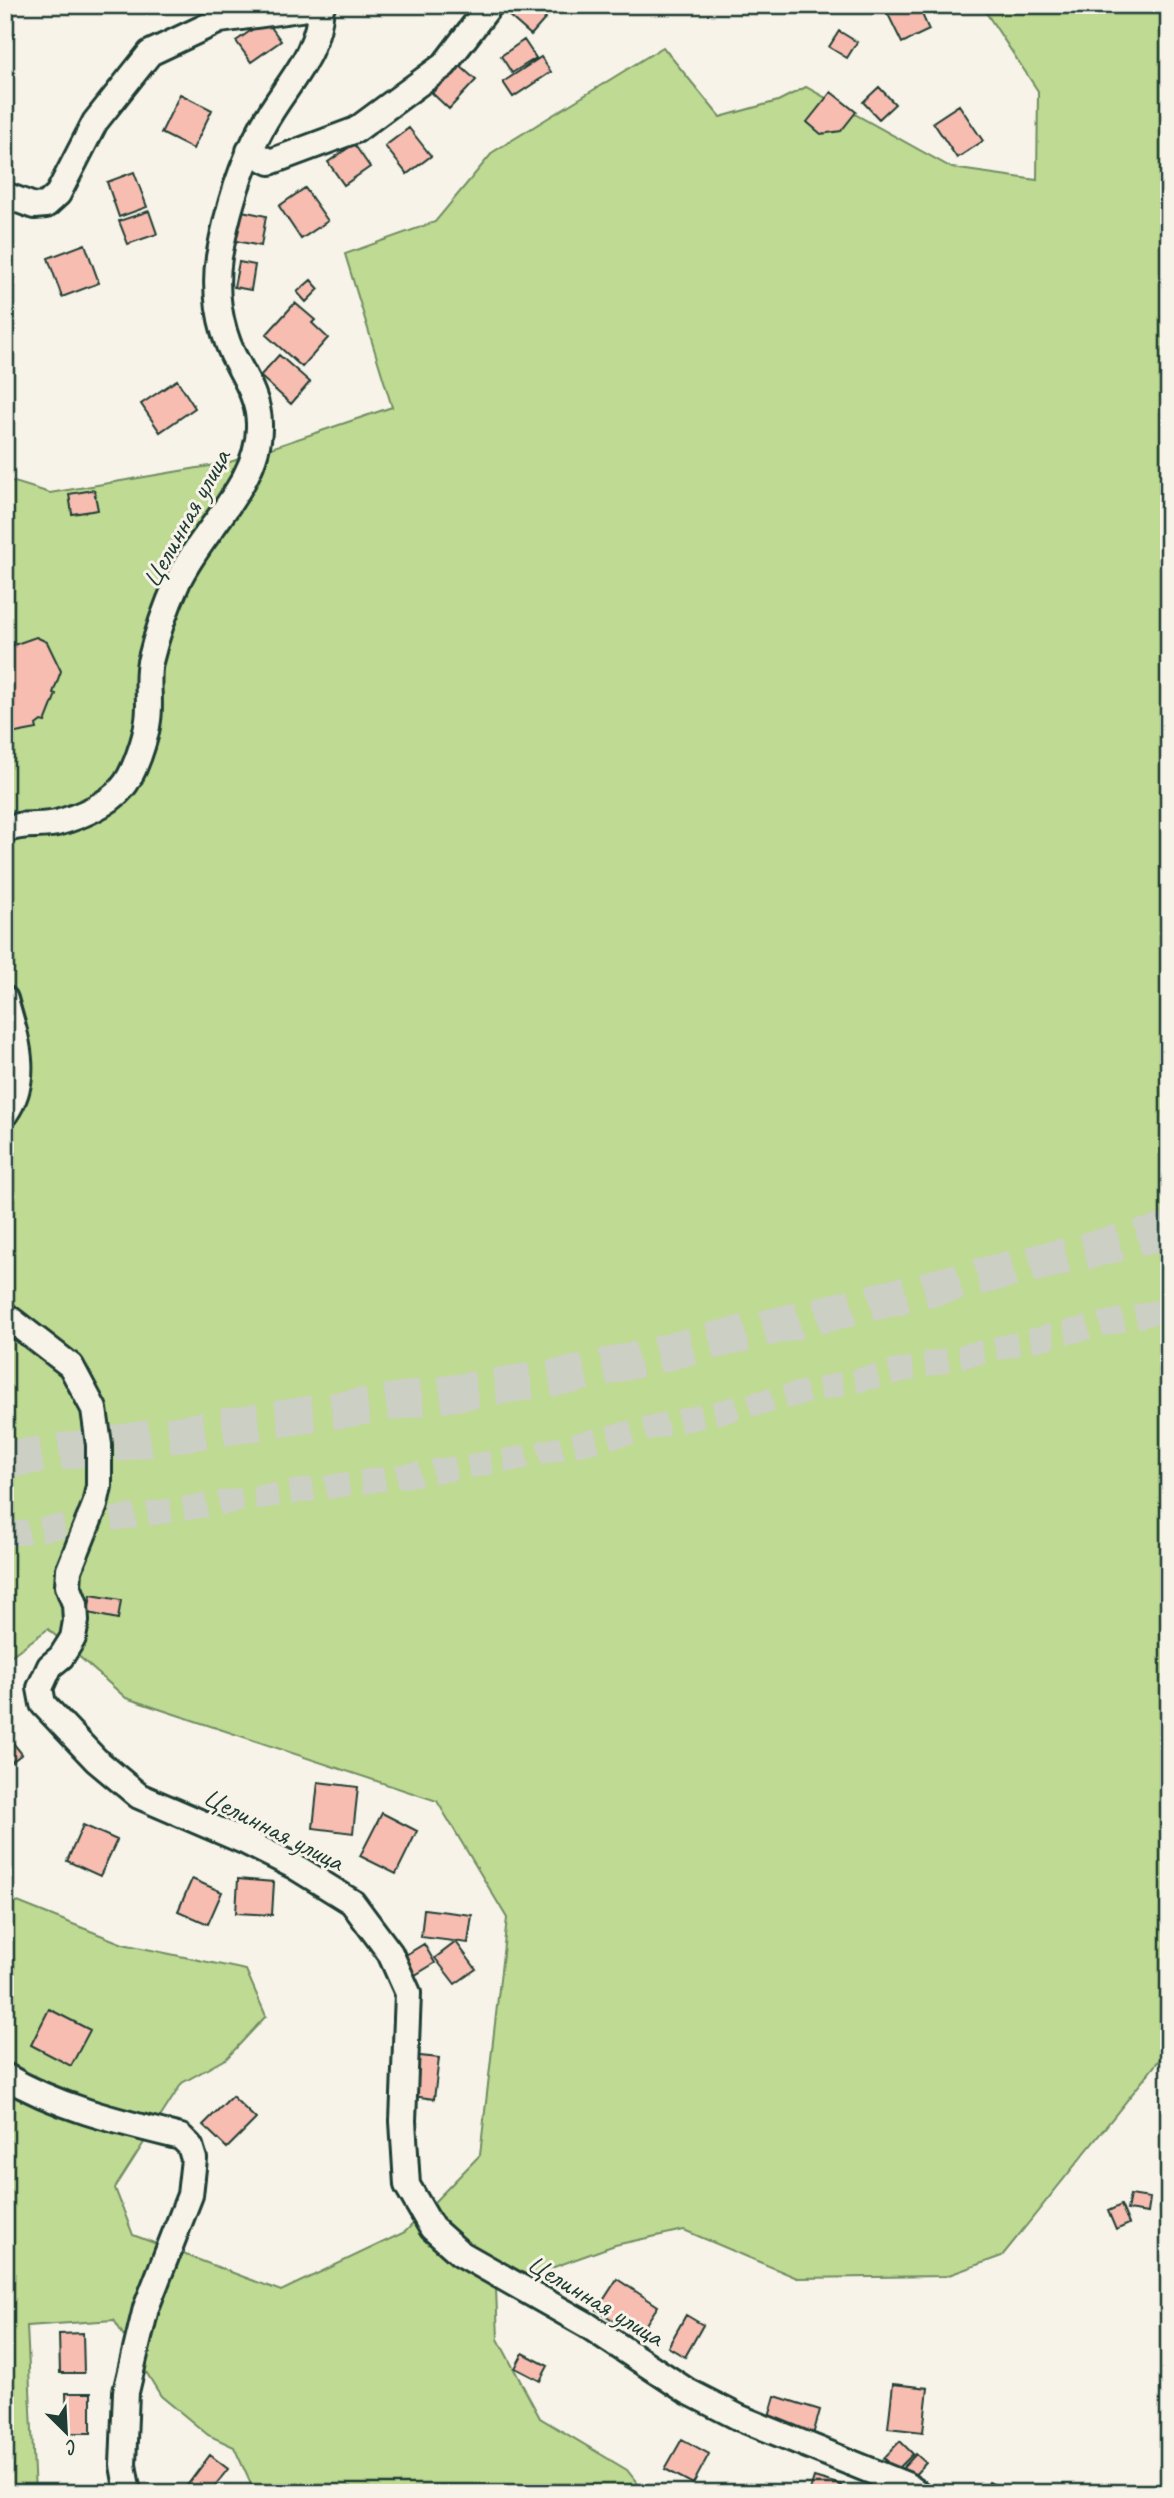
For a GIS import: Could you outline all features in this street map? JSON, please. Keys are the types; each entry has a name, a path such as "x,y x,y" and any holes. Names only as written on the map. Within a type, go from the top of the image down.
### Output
{"street":[{"path":"249,151 270,162 356,130 444,65 490,5"},
{"path":"5,195 34,206 46,205 58,194 95,122 150,53 220,20 322,6"},
{"name":"Целинная улица","path":"5,830 16,825 56,823 95,808 121,790 132,773 148,721 149,664 178,580 247,472 258,447 260,422 252,390 232,352 218,313 219,259 237,181 249,151 263,124 308,58 318,34 322,6"},
{"path":"5,999 20,1054 19,1086 5,1114"},
{"name":"Целинная улица","path":"5,1315 71,1366 94,1409 99,1445 99,1486 69,1570 68,1586 75,1604 74,1638 61,1657 50,1666 40,1688 43,1704 96,1760 139,1797 246,1842 294,1866 352,1902 390,1953 408,1993 403,2121 407,2185 432,2228 460,2253 587,2325 687,2391 740,2418 906,2485 918,2493"},
{"path":"5,2076 36,2094 105,2118 181,2137 190,2146 194,2159 190,2195 146,2308 126,2392 123,2465 128,2493"}],"green space":[{"path":"981,5 1169,5 1169,2048 1002,2256 946,2276 797,2278 684,2230 615,2245 496,2288 498,2339 540,2418 627,2470 645,2493 255,2493 234,2447 208,2435 161,2396 114,2320 27,2326 35,2493 5,2493 5,1897 123,1944 246,1970 266,2016 227,2058 182,2083 115,2188 133,2235 281,2291 405,2232 480,2155 507,1918 437,1801 126,1698 48,1629 5,1660 5,479 50,493 227,463 392,407 345,254 435,222 493,152 663,47 720,117 778,101 806,87 952,168 1037,180 1038,91"}],"building":[{"path":"514,5 532,5 546,18 531,35 507,14"},
{"path":"742,5 762,5 761,10 742,8"},
{"path":"892,5 918,5 929,30 902,43 885,8"},
{"path":"266,20 281,41 251,62 236,41"},
{"path":"839,31 857,42 847,58 829,47"},
{"path":"524,40 536,58 512,73 501,56"},
{"path":"541,57 551,72 513,97 503,82"},
{"path":"459,65 476,80 449,109 432,93"},
{"path":"879,87 895,104 879,119 863,102"},
{"path":"831,92 856,112 841,131 821,134 807,122"},
{"path":"180,94 212,110 193,149 161,133"},
{"path":"959,105 983,141 957,158 933,122"},
{"path":"409,128 431,156 407,174 385,146"},
{"path":"354,144 370,167 344,185 328,162"},
{"path":"134,172 147,207 119,217 107,182"},
{"path":"305,188 328,221 301,239 279,206"},
{"path":"149,211 157,234 128,244 119,221"},
{"path":"242,211 266,216 261,246 236,241"},
{"path":"5,242 15,249 5,262"},
{"path":"85,244 99,283 62,297 48,258"},
{"path":"239,262 255,265 251,290 234,287"},
{"path":"311,280 319,289 306,302 297,292"},
{"path":"295,303 315,320 312,323 328,338 302,367 266,335"},
{"path":"279,355 310,382 291,404 260,376"},
{"path":"177,380 195,408 160,432 141,404"},
{"path":"94,490 98,510 72,514 69,494"},
{"path":"36,637 47,642 61,671 53,693 56,694 45,722 41,721 36,725 37,729 5,735 5,648"},
{"path":"91,1595 121,1600 118,1619 88,1613"},
{"path":"9,1738 22,1754 5,1767 5,1741"},
{"path":"318,1782 358,1787 353,1833 313,1828"},
{"path":"382,1813 417,1831 396,1874 360,1856"},
{"path":"83,1825 117,1840 100,1876 67,1861"},
{"path":"192,1879 222,1892 208,1924 178,1911"},
{"path":"238,1879 274,1882 272,1915 236,1913"},
{"path":"424,1909 472,1915 468,1943 421,1937"},
{"path":"456,1942 476,1969 455,1984 435,1958"},
{"path":"424,1944 435,1963 415,1975 404,1956"},
{"path":"49,2009 90,2030 71,2066 31,2045"},
{"path":"410,2055 439,2058 434,2099 406,2095"},
{"path":"232,2096 256,2119 227,2148 203,2125"},
{"path":"1130,2195 1150,2198 1148,2213 1127,2210"},
{"path":"1121,2205 1129,2224 1116,2230 1108,2211"},
{"path":"617,2279 658,2306 638,2336 597,2310"},
{"path":"686,2315 703,2325 685,2357 668,2347"},
{"path":"83,2333 84,2373 60,2373 59,2334"},
{"path":"523,2353 548,2366 540,2381 515,2368"},
{"path":"893,2384 928,2388 923,2432 888,2428"},
{"path":"66,2393 91,2393 91,2433 67,2433"},
{"path":"775,2396 820,2410 813,2435 768,2421"},
{"path":"682,2439 709,2454 693,2484 665,2469"},
{"path":"900,2441 913,2454 897,2470 884,2458"},
{"path":"916,2454 926,2463 910,2480 900,2471"},
{"path":"210,2455 228,2469 209,2493 194,2493 186,2487"},
{"path":"814,2477 841,2485 838,2493 809,2493"},
{"path":"989,2482 1010,2493 983,2493"}],"tunnel":[{"path":"5,1460 572,1375 1169,1231"},
{"path":"5,1535 510,1460 1169,1309"}]}
